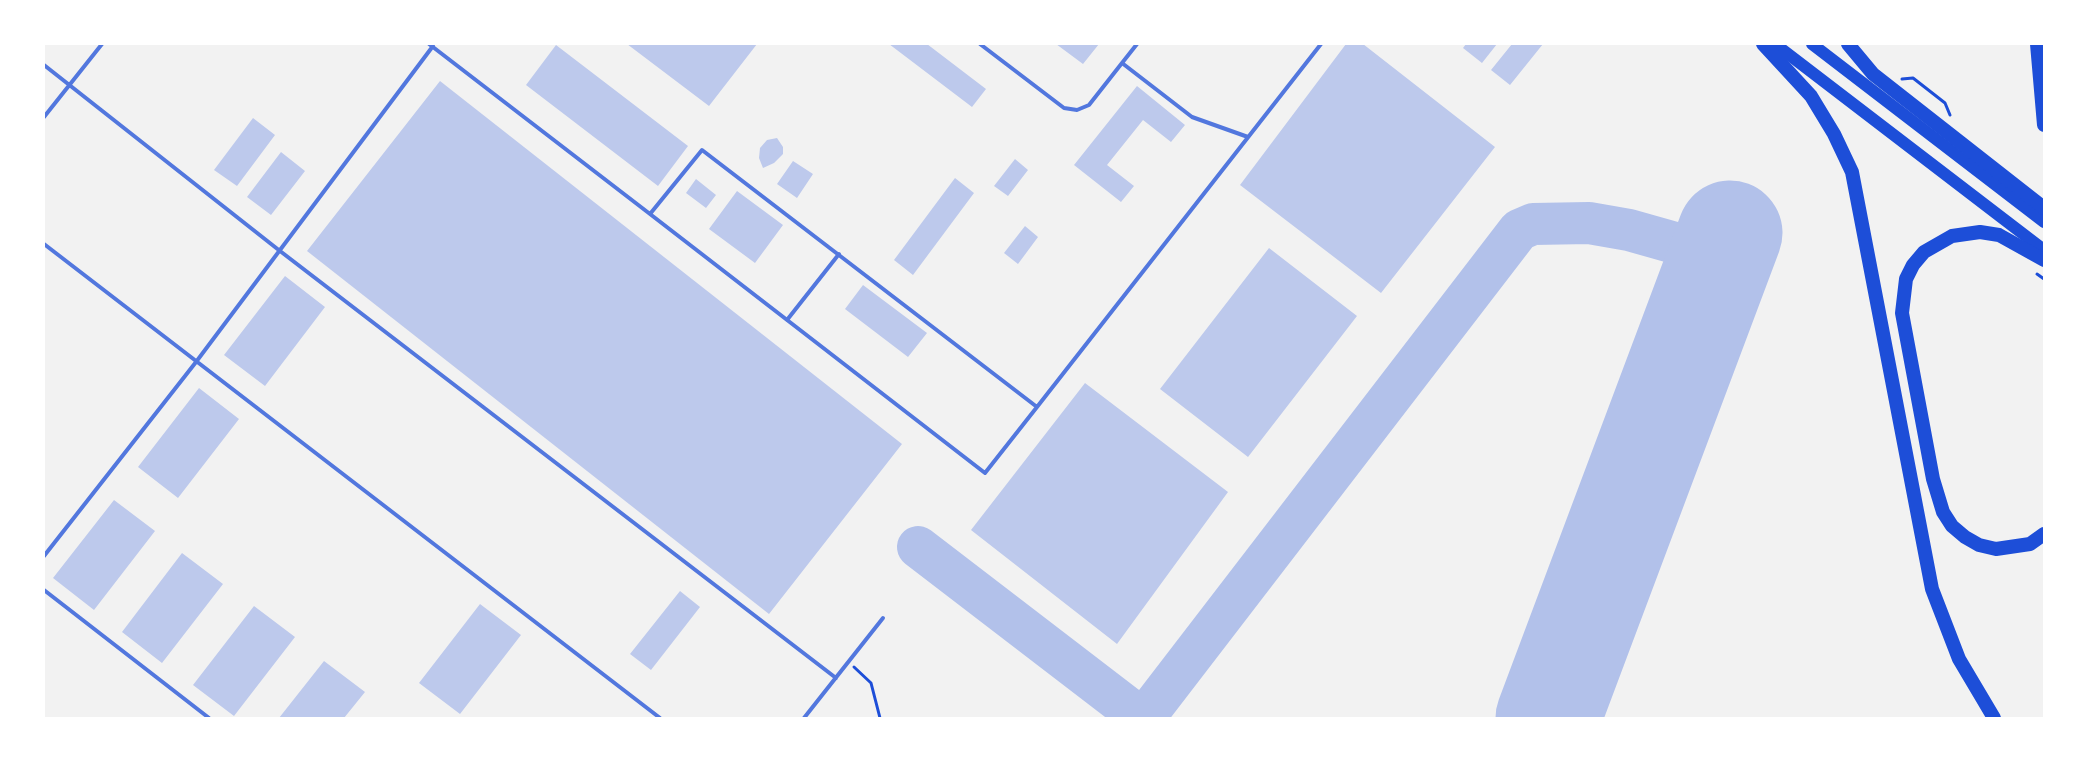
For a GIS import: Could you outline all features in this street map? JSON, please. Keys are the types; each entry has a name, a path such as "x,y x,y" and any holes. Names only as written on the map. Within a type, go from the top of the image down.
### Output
{"highway":[{"path":"1763,44 1811,96 1834,134 1852,172 1932,589 1959,659 1994,718"},
{"path":"1848,44 1873,74 2044,208"},
{"path":"2037,44 2044,125"},
{"path":"2044,260 2030,245 1999,235 1966,232 1937,243 1913,265 1906,279 1902,313 1933,479 1943,512 1965,537 1979,545 1996,549 2030,544 2044,534"}],"main road":[{"path":"1775,44 2030,245 2044,250"},
{"path":"1812,44 2044,222"}],"lane":[{"path":"44,117 102,44"},
{"path":"980,44 1064,108 1077,110 1089,105 1137,44"},
{"path":"44,556 196,362 431,45 985,473 1321,44"},
{"path":"1122,63 1192,117 1248,137"},
{"path":"44,65 280,251 836,678"},
{"path":"651,214 702,150 1037,406"},
{"path":"44,244 660,718"},
{"path":"787,320 839,254"},
{"path":"44,590 209,718"},
{"path":"804,718 883,618"}],"path":[{"path":"848,663 871,682 880,718"}],"building":[{"path":"627,44 757,44 709,106"},
{"path":"889,44 927,44 986,89 972,107"},
{"path":"1056,44 1099,44 1083,64"},
{"path":"1346,44 1363,44 1495,147 1381,293 1240,185"},
{"path":"1466,44 1497,44 1482,63 1463,48"},
{"path":"1512,44 1543,44 1510,85 1491,70"},
{"path":"556,45 688,146 658,186 526,85"},
{"path":"440,81 902,444 769,614 307,251"},
{"path":"1137,86 1185,125 1171,142 1143,120 1107,165 1134,186 1121,202 1074,165"},
{"path":"253,118 275,135 237,186 214,170"},
{"path":"777,138 783,147 783,154 774,163 763,168 759,158 760,148 767,140"},
{"path":"281,152 305,171 271,215 247,197"},
{"path":"1015,159 1028,170 1008,196 994,186"},
{"path":"793,161 813,174 797,198 777,184"},
{"path":"955,178 974,193 913,275 894,260"},
{"path":"696,179 716,195 706,208 686,193"},
{"path":"737,191 783,225 755,263 709,229"},
{"path":"1025,226 1038,237 1018,264 1004,253"},
{"path":"1269,248 1357,316 1248,457 1160,389"},
{"path":"285,276 325,307 265,386 224,355"},
{"path":"863,285 927,333 908,357 845,309"},
{"path":"1085,383 1228,492 1117,644 971,530"},
{"path":"199,388 239,419 178,498 138,467"},
{"path":"114,500 155,531 94,610 53,578"},
{"path":"182,553 223,584 162,663 122,632"},
{"path":"680,591 700,607 651,670 630,654"},
{"path":"480,604 521,635 460,714 419,683"},
{"path":"254,606 295,637 234,716 193,685"},
{"path":"324,661 365,692 344,718 279,718"}],"taxiway":[{"path":"1144,718 1519,230 1533,224 1589,223 1629,230 1721,256"},
{"path":"918,547 1141,718"}],"runway":[{"path":"1548,718 1730,233"}]}
